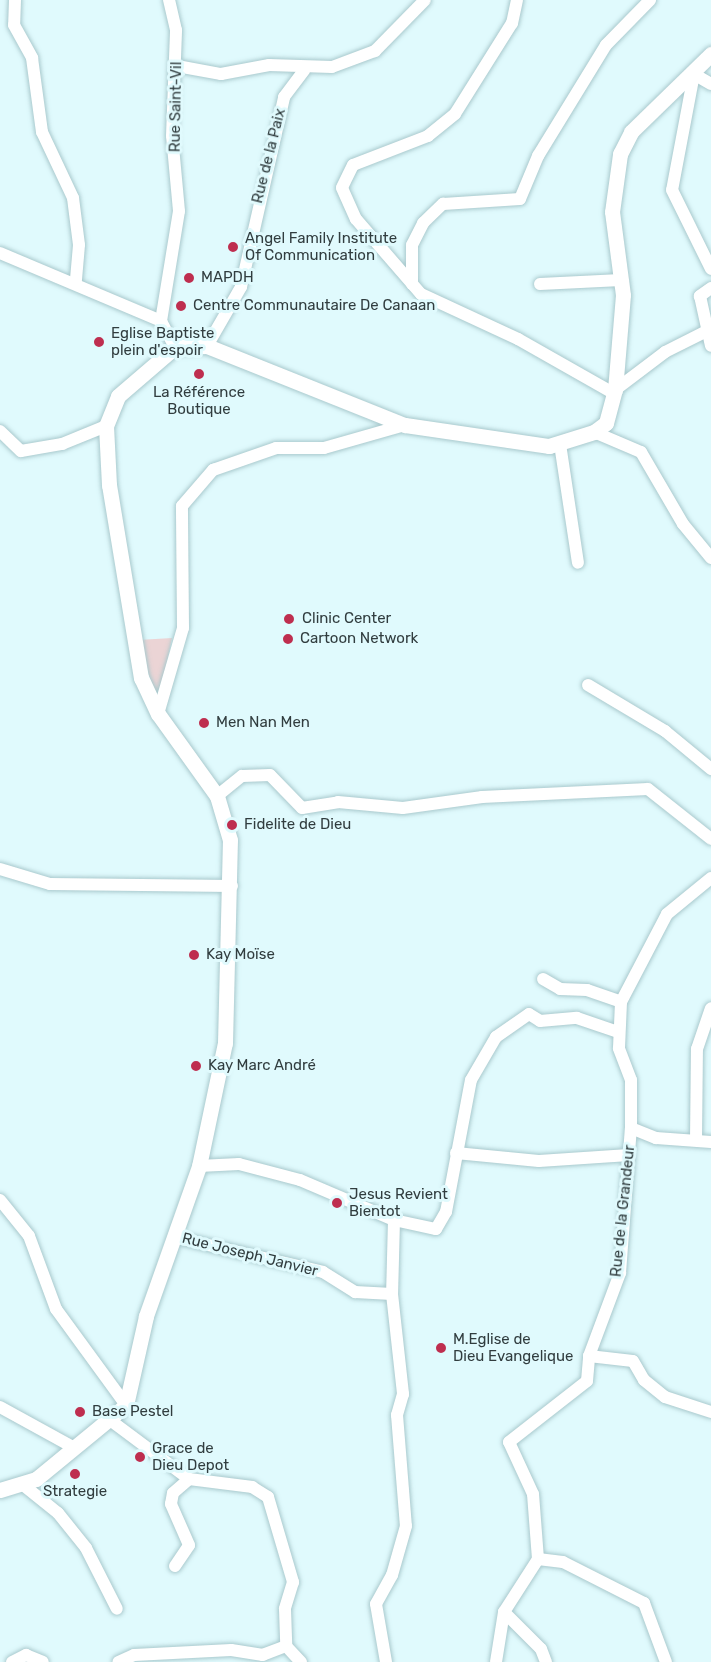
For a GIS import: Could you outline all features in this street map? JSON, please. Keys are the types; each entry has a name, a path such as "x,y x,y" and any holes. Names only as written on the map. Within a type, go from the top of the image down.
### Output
{"street":[{"path":"15,0 14,25 32,58 42,132 73,198 79,245 76,281"},
{"name":"Rue Saint-Vil","path":"161,321 179,211 172,136 177,66 169,0"},
{"path":"177,66 221,74 269,65 304,70 375,51 425,0"},
{"path":"517,0 512,23 455,114 428,136 353,165 342,183 356,219 421,294 518,339 614,391"},
{"path":"412,284 412,245 423,223 443,204 520,199 538,156 606,45 650,0"},
{"path":"0,1490 36,1479 70,1446 126,1405 132,1365 199,1166 225,1043 232,886 230,840 217,796 158,714 141,678 109,484 106,426 118,396 175,347 207,346 405,425 560,444 594,432 606,423 614,391 621,280 612,212 620,154 631,132 694,74 711,54"},
{"name":"Rue de la Paix","path":"207,346 241,287 284,97 304,70"},
{"path":"694,74 711,84"},
{"path":"694,74 672,190 711,269"},
{"path":"0,253 76,281 106,300 161,321 175,347"},
{"path":"540,284 621,280"},
{"path":"711,288 700,296 711,346"},
{"path":"614,391 665,352 709,334"},
{"path":"158,714 183,628 182,506 213,470 223,466 276,448 324,447 405,425"},
{"path":"0,431 21,451 62,444 106,426"},
{"path":"594,432 641,452 683,524 711,558"},
{"path":"560,444 578,563"},
{"path":"588,684 665,731 711,769"},
{"path":"217,796 242,776 270,776 302,808 338,802 403,807 482,797 648,789 711,839"},
{"path":"0,868 50,884 232,886"},
{"name":"Rue de la Grandeur","path":"538,1559 533,1494 509,1442 587,1381 589,1356 620,1273 632,1128 631,1080 618,1032 621,1002 667,914 711,878"},
{"path":"543,979 560,989 587,990 621,1002"},
{"path":"696,1140 697,1049 711,1008"},
{"path":"199,1166 238,1164 300,1180 394,1220 436,1229 446,1212 471,1080 496,1037 529,1014 540,1021 577,1018 618,1032"},
{"path":"632,1128 656,1138 711,1142"},
{"path":"456,1153 539,1161 629,1155"},
{"path":"0,1200 29,1236 56,1309 126,1405"},
{"path":"386,1662 376,1604 392,1575 406,1526 397,1415 403,1394 392,1294 394,1220"},
{"name":"Rue Joseph Janvier","path":"174,1237 323,1272 355,1292 392,1294"},
{"path":"589,1356 633,1361 644,1380 665,1397 711,1412"},
{"path":"0,1407 70,1446"},
{"path":"102,1424 110,1420 189,1479 252,1487 268,1497 293,1582 285,1609 286,1646 301,1662"},
{"path":"174,1566 189,1545 171,1504 173,1493 189,1479"},
{"path":"22,1484 58,1513 86,1548 117,1609"},
{"path":"496,1662 504,1612 538,1559 562,1562 644,1603 666,1662"},
{"path":"504,1612 541,1649 546,1662"},
{"path":"118,1662 134,1655 231,1650 263,1655 286,1646"},
{"path":"12,1662 26,1654 43,1662"}],"shaded area":[{"path":"172,638 164,676 156,697 138,640"}],"place":[{"name":"Angel Family Institute Of Communication","path":"233,247"},
{"name":"MAPDH","path":"189,278"},
{"name":"Centre Communautaire De Canaan","path":"181,306"},
{"name":"Eglise Baptiste plein d'espoir","path":"99,342"},
{"name":"La Référence Boutique","path":"199,374"},
{"name":"Clinic Center","path":"289,619"},
{"name":"Cartoon Network","path":"288,639"},
{"name":"Men Nan Men","path":"204,723"},
{"name":"Fidelite de Dieu","path":"232,825"},
{"name":"Kay Moïse","path":"194,955"},
{"name":"Kay Marc André","path":"196,1066"},
{"name":"Jesus Revient Bientot","path":"337,1203"},
{"name":"M.Eglise de Dieu Evangelique","path":"441,1348"},
{"name":"Base Pestel","path":"80,1412"},
{"name":"Grace de Dieu Depot","path":"140,1457"},
{"name":"Strategie","path":"75,1474"}]}
